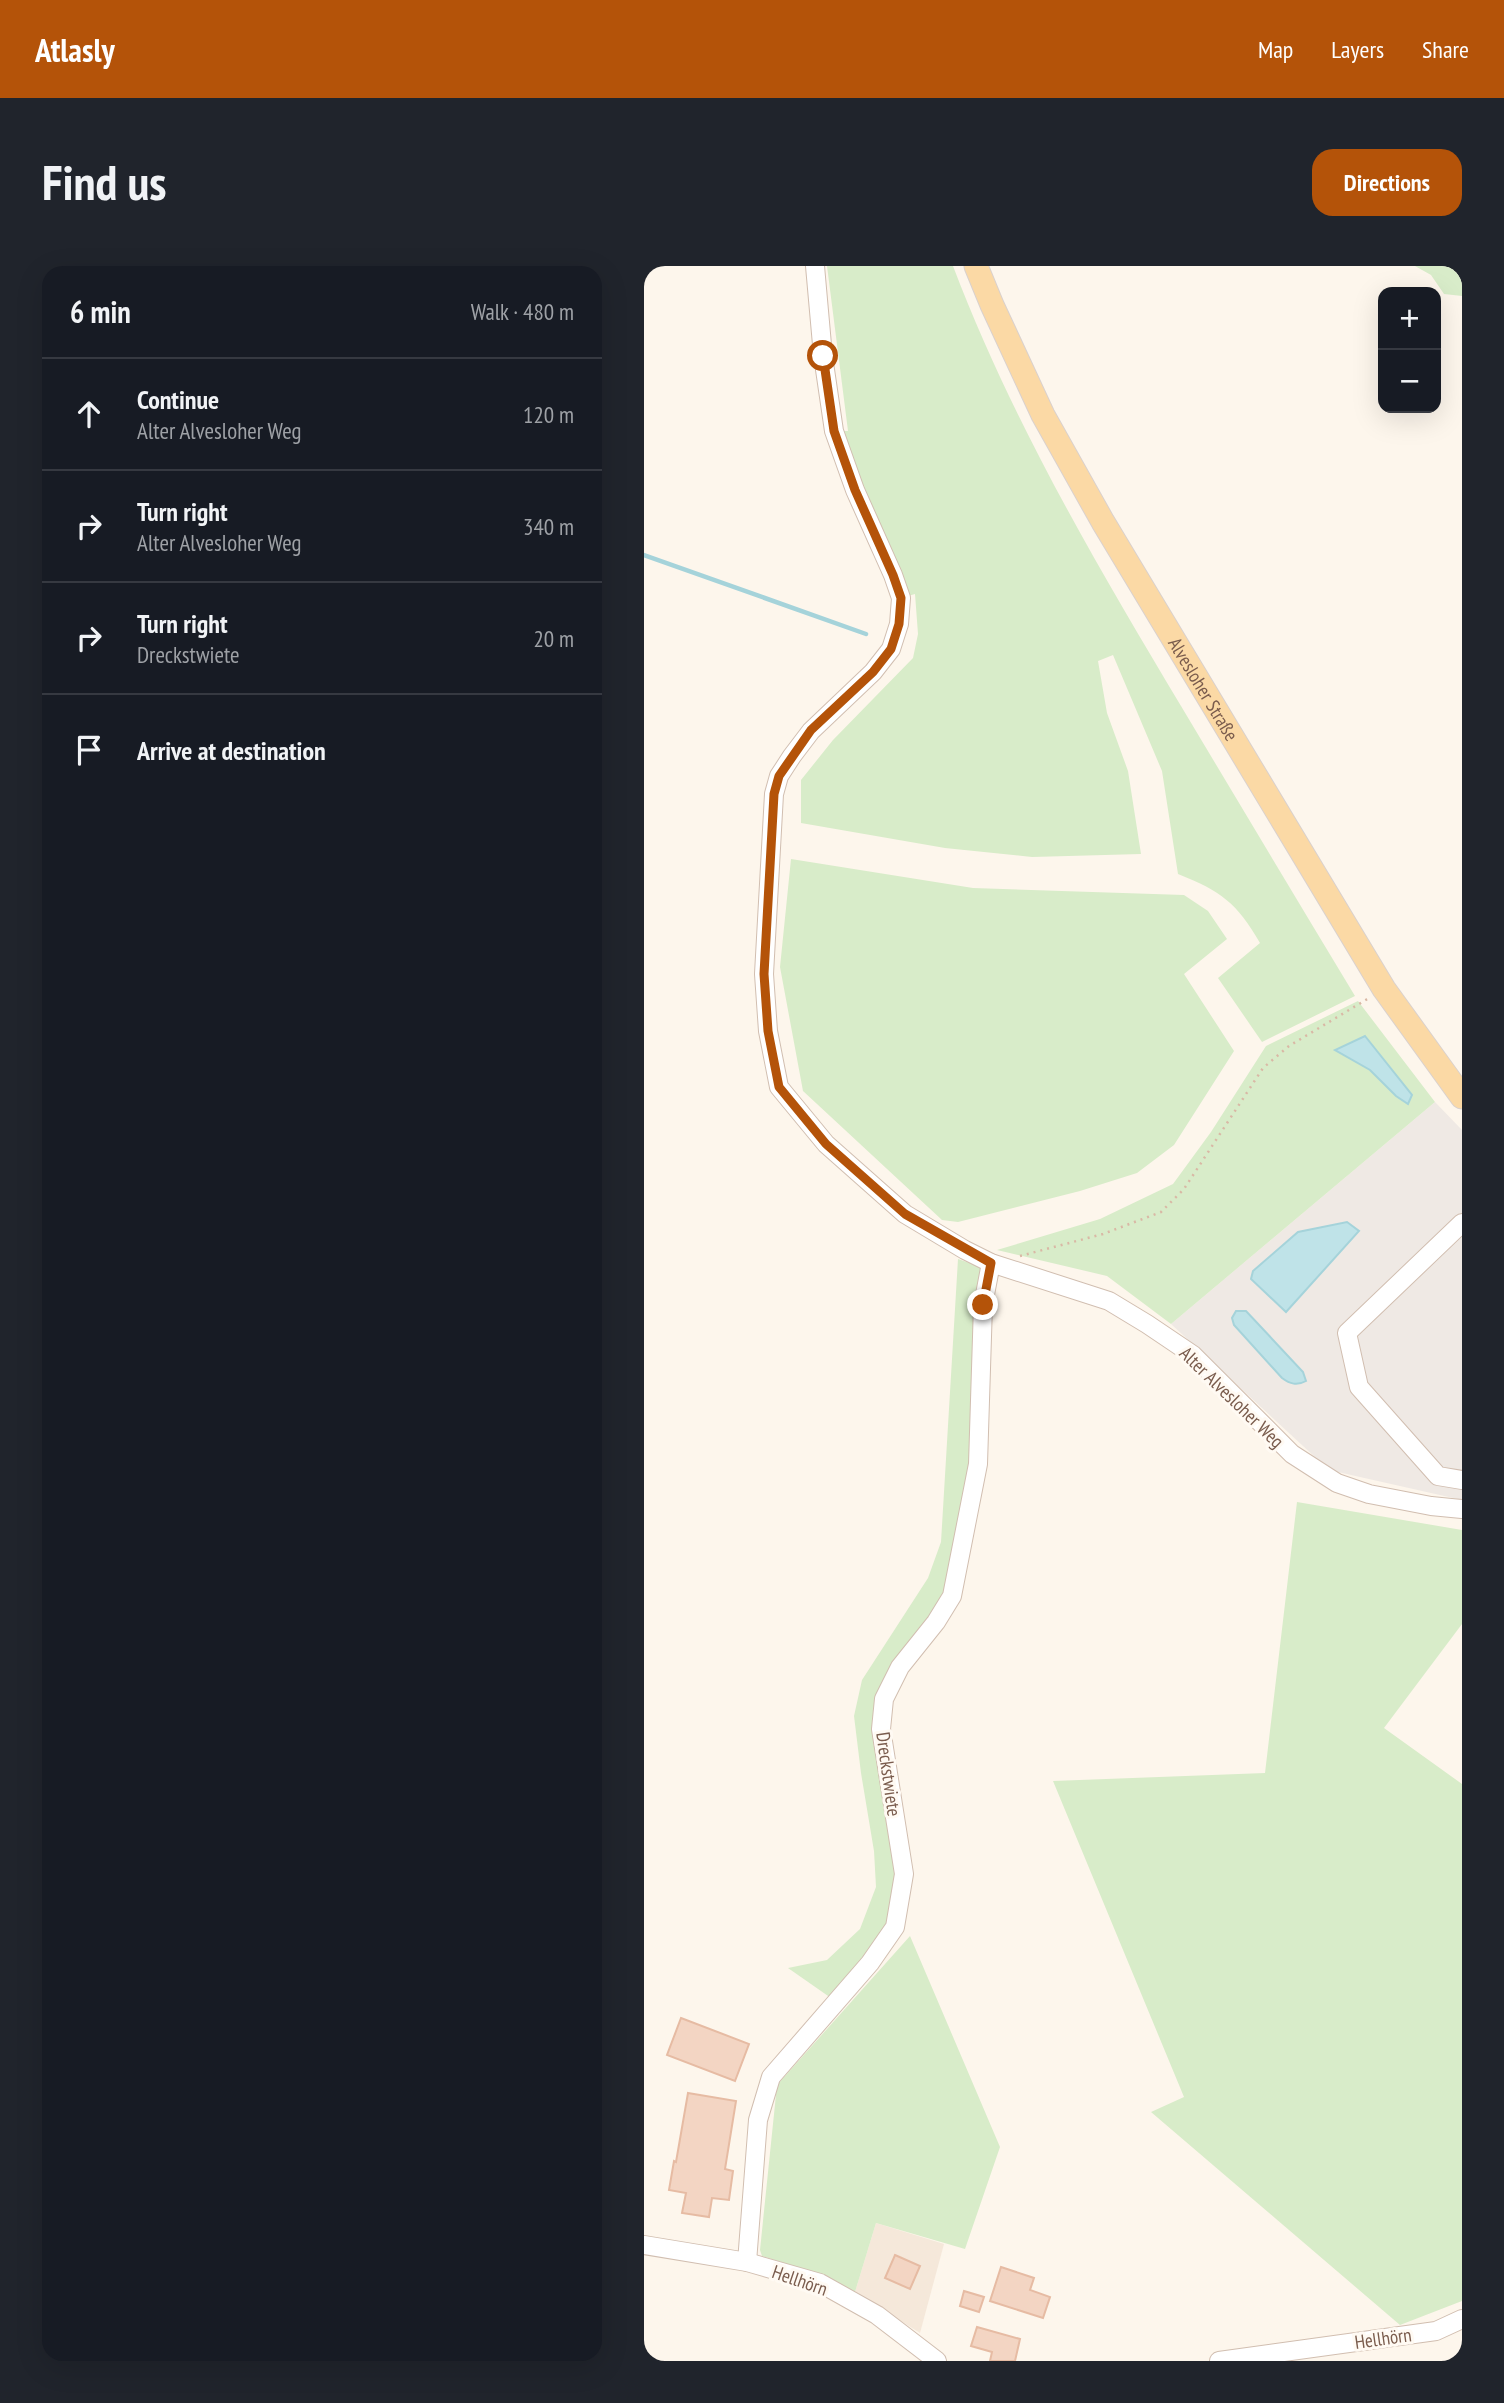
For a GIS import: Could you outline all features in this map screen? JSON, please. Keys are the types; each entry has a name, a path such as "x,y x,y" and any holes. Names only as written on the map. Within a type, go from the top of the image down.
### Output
{"main road":[{"name":"Alvesloher Straße","path":"976,266 1043,415 1103,522 1384,989 1462,1097"}],"street":[{"name":"Alter Alvesloher Weg","path":"815,266 823,356 834,431 855,490 901,598 899,624 891,649 873,672 811,730 779,776 774,794 764,974 768,1031 779,1087 826,1144 905,1214 991,1263 1108,1301 1147,1324 1193,1355 1292,1454 1337,1483 1369,1494 1462,1509"},
{"path":"1462,1223 1347,1333 1359,1387 1438,1476 1462,1480"},
{"name":"Dreckstwiete","path":"747,2262 758,2120 771,2077 870,1963 895,1927 904,1874 881,1729 884,1699 900,1667 936,1622 952,1596 978,1464 983,1305 991,1263"},
{"name":"Hellhörn","path":"644,2245 747,2262 820,2283 877,2315 937,2361"},
{"name":"Hellhörn","path":"1219,2361 1436,2331 1462,2319"}],"path":[{"path":"991,1263 1103,1234 1161,1212 1184,1189 1263,1068 1289,1046 1384,989"}],"shaded area":[{"path":"1435,1102 1462,1130 1462,1500 1329,1470 1171,1324"},
{"path":"876,2223 944,2244 920,2333 855,2292"}],"green space":[{"path":"827,266 953,266 976,324 1057,491 1149,653 1355,996 1262,1042 1218,978 1260,943 1244,918 1226,900 1206,886 1178,874 1162,771 1113,655 1098,661 1107,713 1128,771 1141,854 1032,857 945,848 801,823 801,780 833,740 913,658 918,634 915,594 901,598 834,431 848,431"},
{"path":"1415,266 1462,266 1462,296 1444,294 1431,275"},
{"path":"791,859 973,888 1184,895 1208,911 1227,939 1184,974 1234,1051 1174,1145 1137,1173 1080,1191 958,1222 942,1220 803,1091 780,967"},
{"path":"1358,1001 1435,1102 1171,1324 1107,1276 997,1250 1100,1219 1173,1184 1211,1132 1266,1046"},
{"path":"958,1259 987,1269 974,1464 950,1594 880,1700 900,1911 831,1998 788,1968 827,1960 860,1929 876,1887 874,1851 854,1716 862,1680 928,1578 941,1542"},
{"path":"1297,1502 1462,1530 1462,1624 1384,1728 1462,1784 1462,2301 1400,2325 1151,2112 1184,2097 1053,1781 1265,1773"},
{"path":"910,1936 1000,2147 965,2249 876,2223 855,2292 823,2275 762,2256 760,2250 777,2085"}],"water":[{"path":"1365,1036 1412,1095 1408,1104 1370,1070 1335,1050"},
{"path":"1347,1222 1359,1231 1286,1312 1251,1279 1253,1271 1298,1232"},
{"path":"1236,1311 1246,1311 1303,1372 1306,1381 1294,1384 1282,1378 1234,1325 1232,1318"}],"building":[{"path":"681,2018 749,2044 735,2081 667,2055"},
{"path":"688,2093 736,2101 725,2169 733,2171 729,2200 712,2198 709,2217 682,2213 686,2193 669,2190"},
{"path":"895,2255 920,2266 910,2289 885,2278"},
{"path":"1001,2267 1034,2278 1030,2290 1050,2297 1043,2318 990,2301"},
{"path":"964,2291 984,2297 979,2312 960,2306"},
{"path":"977,2327 1020,2339 1015,2361 990,2361 992,2352 971,2346"}],"waterway":[{"path":"644,555 866,634"}],"route":[{"path":"823,356 834,431 855,490 901,598 899,624 891,649 873,672 811,730 779,776 774,794 764,974 768,1031 779,1087 826,1144 905,1214 991,1263 983,1305"}]}
